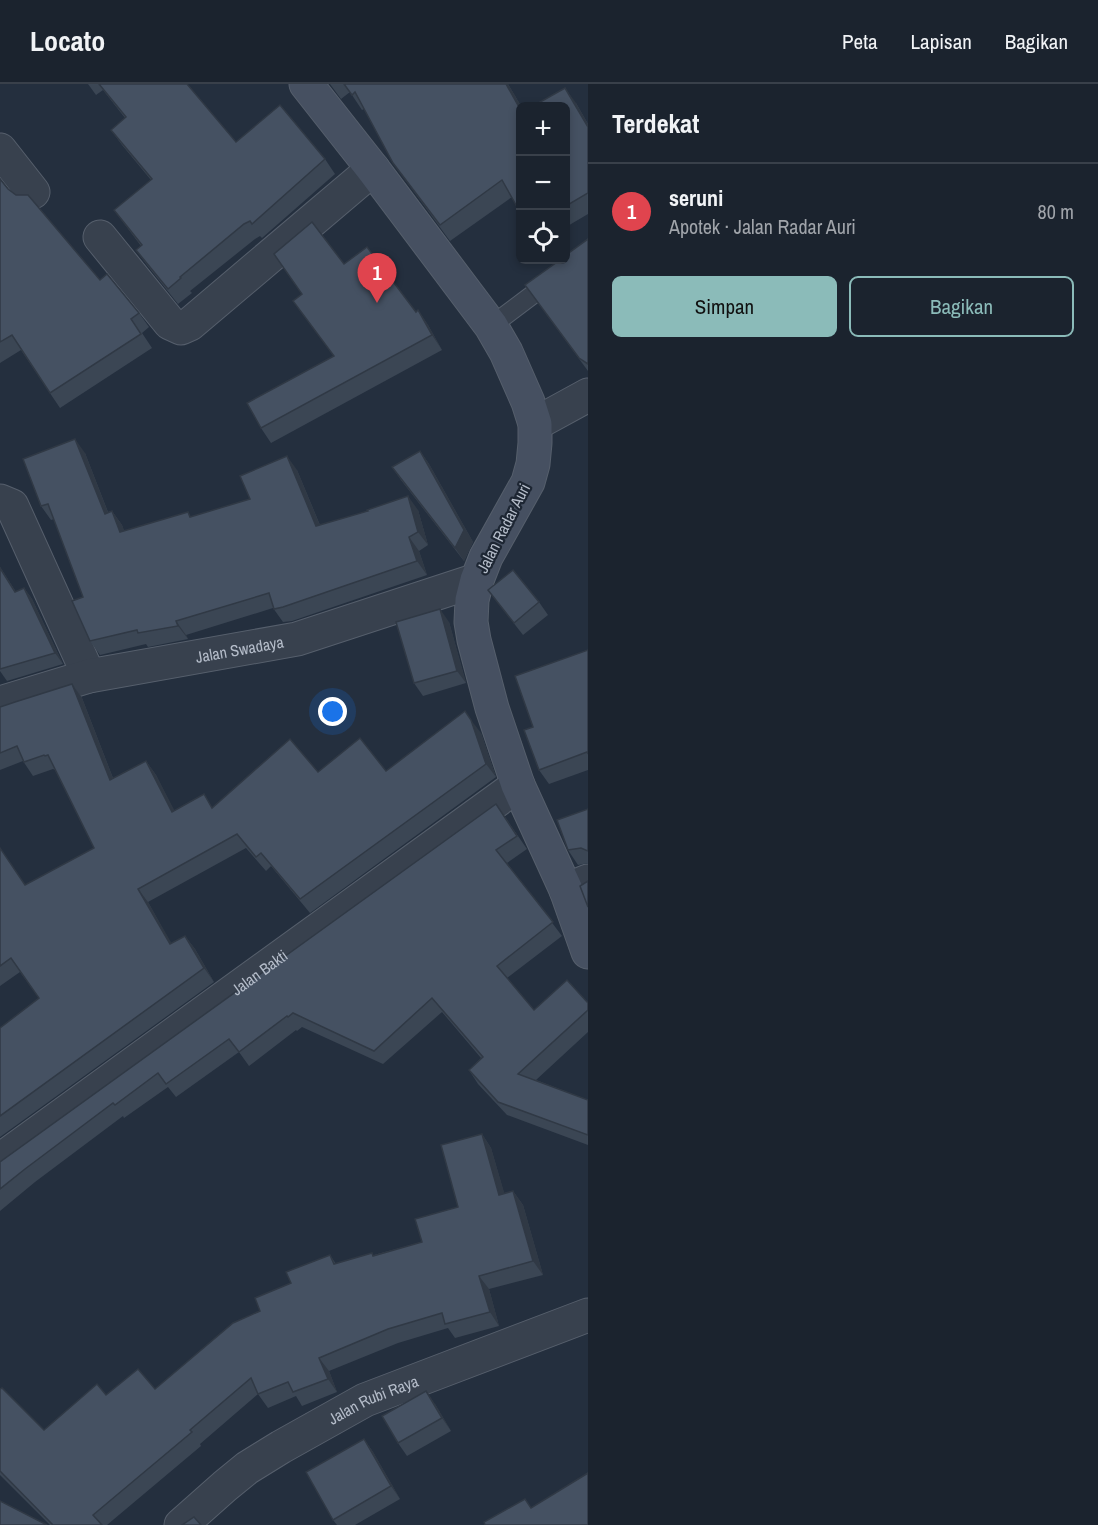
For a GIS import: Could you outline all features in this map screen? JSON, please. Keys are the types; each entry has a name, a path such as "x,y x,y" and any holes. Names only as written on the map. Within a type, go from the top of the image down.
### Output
{"main road":[{"name":"Jalan Radar Auri","path":"306,84 491,326 519,379 535,424 533,464 528,482 486,557 472,600 471,622 492,708 518,785 577,885 588,952"}],"street":[{"path":"0,150 33,192"},
{"path":"100,237 170,323 181,328 189,324 373,169"},
{"path":"535,424 588,395"},
{"path":"0,501 12,506 89,676"},
{"name":"Jalan Swadaya","path":"0,704 89,676 297,639 477,580"},
{"name":"Jalan Bakti","path":"0,1160 518,785"},
{"name":"Jalan Rubi Raya","path":"181,1525 247,1468 365,1400 588,1315"}],"lane":[{"path":"491,326 588,253"}],"building":[{"path":"99,84 187,84 236,142 280,105 325,159 252,224 250,221 244,224 168,289 136,250 142,245 114,210 152,179 111,130 126,117"},
{"path":"344,84 506,84 516,102 516,205 502,180 440,225 393,163 355,92 352,95"},
{"path":"565,88 588,127 588,193 570,204 570,102 540,102"},
{"path":"0,179 16,195 28,195 100,280 107,274 139,313 131,319 141,334 50,393 12,335 0,342"},
{"path":"312,222 344,264 367,247 416,312 418,310 432,335 261,428 247,403 334,356 293,301 302,294 274,254"},
{"path":"588,239 588,364 579,358 525,285 554,264 570,264 570,252"},
{"path":"75,439 105,514 112,511 120,532 188,512 190,517 250,499 240,476 287,456 316,526 368,511 408,496 418,532 409,537 417,561 283,607 274,609 269,593 176,621 178,626 138,633 137,630 90,641 72,601 83,597 48,504 41,506 23,459"},
{"path":"420,451 464,530 455,548 392,467"},
{"path":"0,568 15,592 24,588 55,653 0,669"},
{"path":"513,570 539,602 514,623 488,590"},
{"path":"440,609 457,671 414,683 396,622"},
{"path":"588,650 588,754 587,752 539,770 524,730 533,727 515,676"},
{"path":"72,684 110,780 146,761 172,812 204,794 212,808 290,739 318,772 360,738 386,771 465,711 471,720 486,764 300,899 261,853 256,857 237,834 138,889 170,944 185,936 204,968 0,1116 0,1028 39,998 11,958 0,966 0,848 25,885 94,848 48,755 24,762 17,746 0,753 0,707"},
{"path":"496,804 517,836 496,850 553,922 497,966 534,1010 567,980 588,1003 588,1010 518,1074 588,1100 588,1135 498,1102 469,1070 483,1057 432,998 374,1051 293,1013 239,1052 229,1039 166,1084 158,1073 115,1105 113,1103 0,1189 0,1162"},
{"path":"588,809 588,851 581,848 568,850 557,820"},
{"path":"588,881 588,907 580,886"},
{"path":"482,1134 499,1195 513,1191 533,1261 479,1276 490,1312 445,1324 442,1313 388,1329 319,1358 328,1379 293,1392 288,1382 258,1394 251,1378 190,1430 192,1432 93,1515 102,1525 53,1525 0,1471 0,1389 2,1388 44,1430 97,1384 106,1395 138,1369 155,1389 233,1323 260,1311 255,1298 291,1283 286,1272 330,1255 334,1264 422,1242 415,1219 458,1207 441,1145"},
{"path":"426,1391 442,1418 398,1443 382,1416"},
{"path":"364,1439 391,1486 333,1520 306,1472"},
{"path":"588,1473 588,1525 485,1525 484,1522 525,1499 531,1508"},
{"path":"0,1501 47,1525 0,1525"},
{"path":"194,1517 201,1525 182,1525"}],"place":[{"name":"seruni","path":"377,303"}]}
